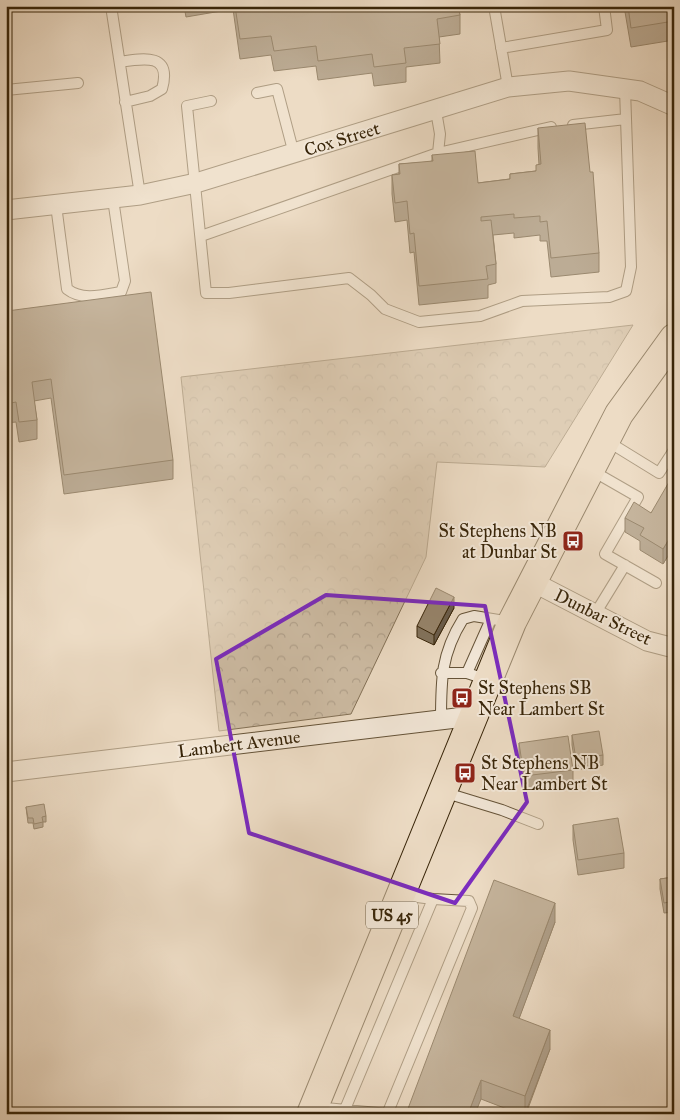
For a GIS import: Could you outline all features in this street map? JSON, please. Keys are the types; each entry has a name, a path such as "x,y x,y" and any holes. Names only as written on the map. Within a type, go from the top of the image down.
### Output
{"main road":[{"name":"US 45","path":"312,1110 473,716 477,676 501,620 533,582 619,414 668,351"}],"street":[{"name":"Cox Street","path":"6,210 140,196 196,183 436,111 508,87 569,81 640,91 674,106"},
{"name":"Dunbar Street","path":"533,582 647,641 674,648"},
{"name":"Lambert Avenue","path":"6,772 473,716"}],"lane":[{"path":"111,6 140,196"},
{"path":"494,6 508,87"},
{"path":"501,48 607,30 604,6"},
{"path":"120,62 151,59 159,62 164,70 162,89 150,96 126,102"},
{"path":"6,90 78,83"},
{"path":"258,93 277,89 294,154"},
{"path":"212,101 187,106 206,293 229,294 349,278 385,309 419,322 480,316 522,301 609,297 626,291 631,267 625,89"},
{"path":"436,111 440,134 438,153"},
{"path":"201,236 438,153 537,129 626,119"},
{"path":"56,205 67,289 75,295 94,296 121,292 125,281 113,199"},
{"path":"606,441 659,473 674,450"},
{"path":"591,470 638,497 605,554 656,583"},
{"path":"595,614 625,565"},
{"path":"441,720 441,673 452,636 463,619 474,616 501,620"},
{"path":"441,673 477,676"},
{"path":"442,792 502,810 538,824"},
{"path":"312,1110 344,1113 388,1113 472,908 469,901 400,895"},
{"path":"344,1113 433,899"}],"highlighted area":[{"path":"326,595 485,606 527,802 455,903 249,833 216,659"}],"green space":[{"path":"633,325 545,467 437,462 426,557 351,714 219,731 181,377"}],"building":[{"path":"235,6 458,6 460,15 437,19 440,44 404,48 406,63 374,67 372,54 318,61 316,46 274,51 271,36 240,39"},
{"path":"628,6 674,6 674,21 631,28"},
{"path":"585,123 590,172 593,172 599,253 551,258 547,221 540,222 540,216 514,218 514,214 481,217 481,221 491,220 496,264 486,266 488,279 419,286 414,233 410,234 407,201 395,203 392,175 400,174 399,164 433,161 432,155 475,151 478,183 510,179 510,174 536,171 536,165 541,164 538,128"},
{"path":"151,292 173,460 64,475 51,379 32,382 37,420 19,422 16,402 6,404 6,333 10,332 7,311"},
{"path":"669,482 674,485 674,531 663,549 640,535 644,528 625,518 634,502 651,513"},
{"path":"436,588 454,597 434,635 417,626"},
{"path":"599,731 603,755 576,759 572,735"},
{"path":"568,736 573,770 524,776 519,743"},
{"path":"44,804 46,816 42,817 43,822 34,824 33,818 28,818 26,807"},
{"path":"618,818 624,853 578,860 573,825"},
{"path":"674,877 674,901 664,903 660,879"},
{"path":"494,880 555,903 513,1016 550,1030 525,1096 481,1080 468,1114 406,1114"},
{"path":"674,912 674,930 671,913"},
{"path":"669,993 674,993 674,1020"}],"place":[{"name":"St Stephens NB at Dunbar St","path":"573,541"},
{"name":"St Stephens SB Near Lambert St","path":"462,698"},
{"name":"St Stephens NB Near Lambert St","path":"465,773"}]}
